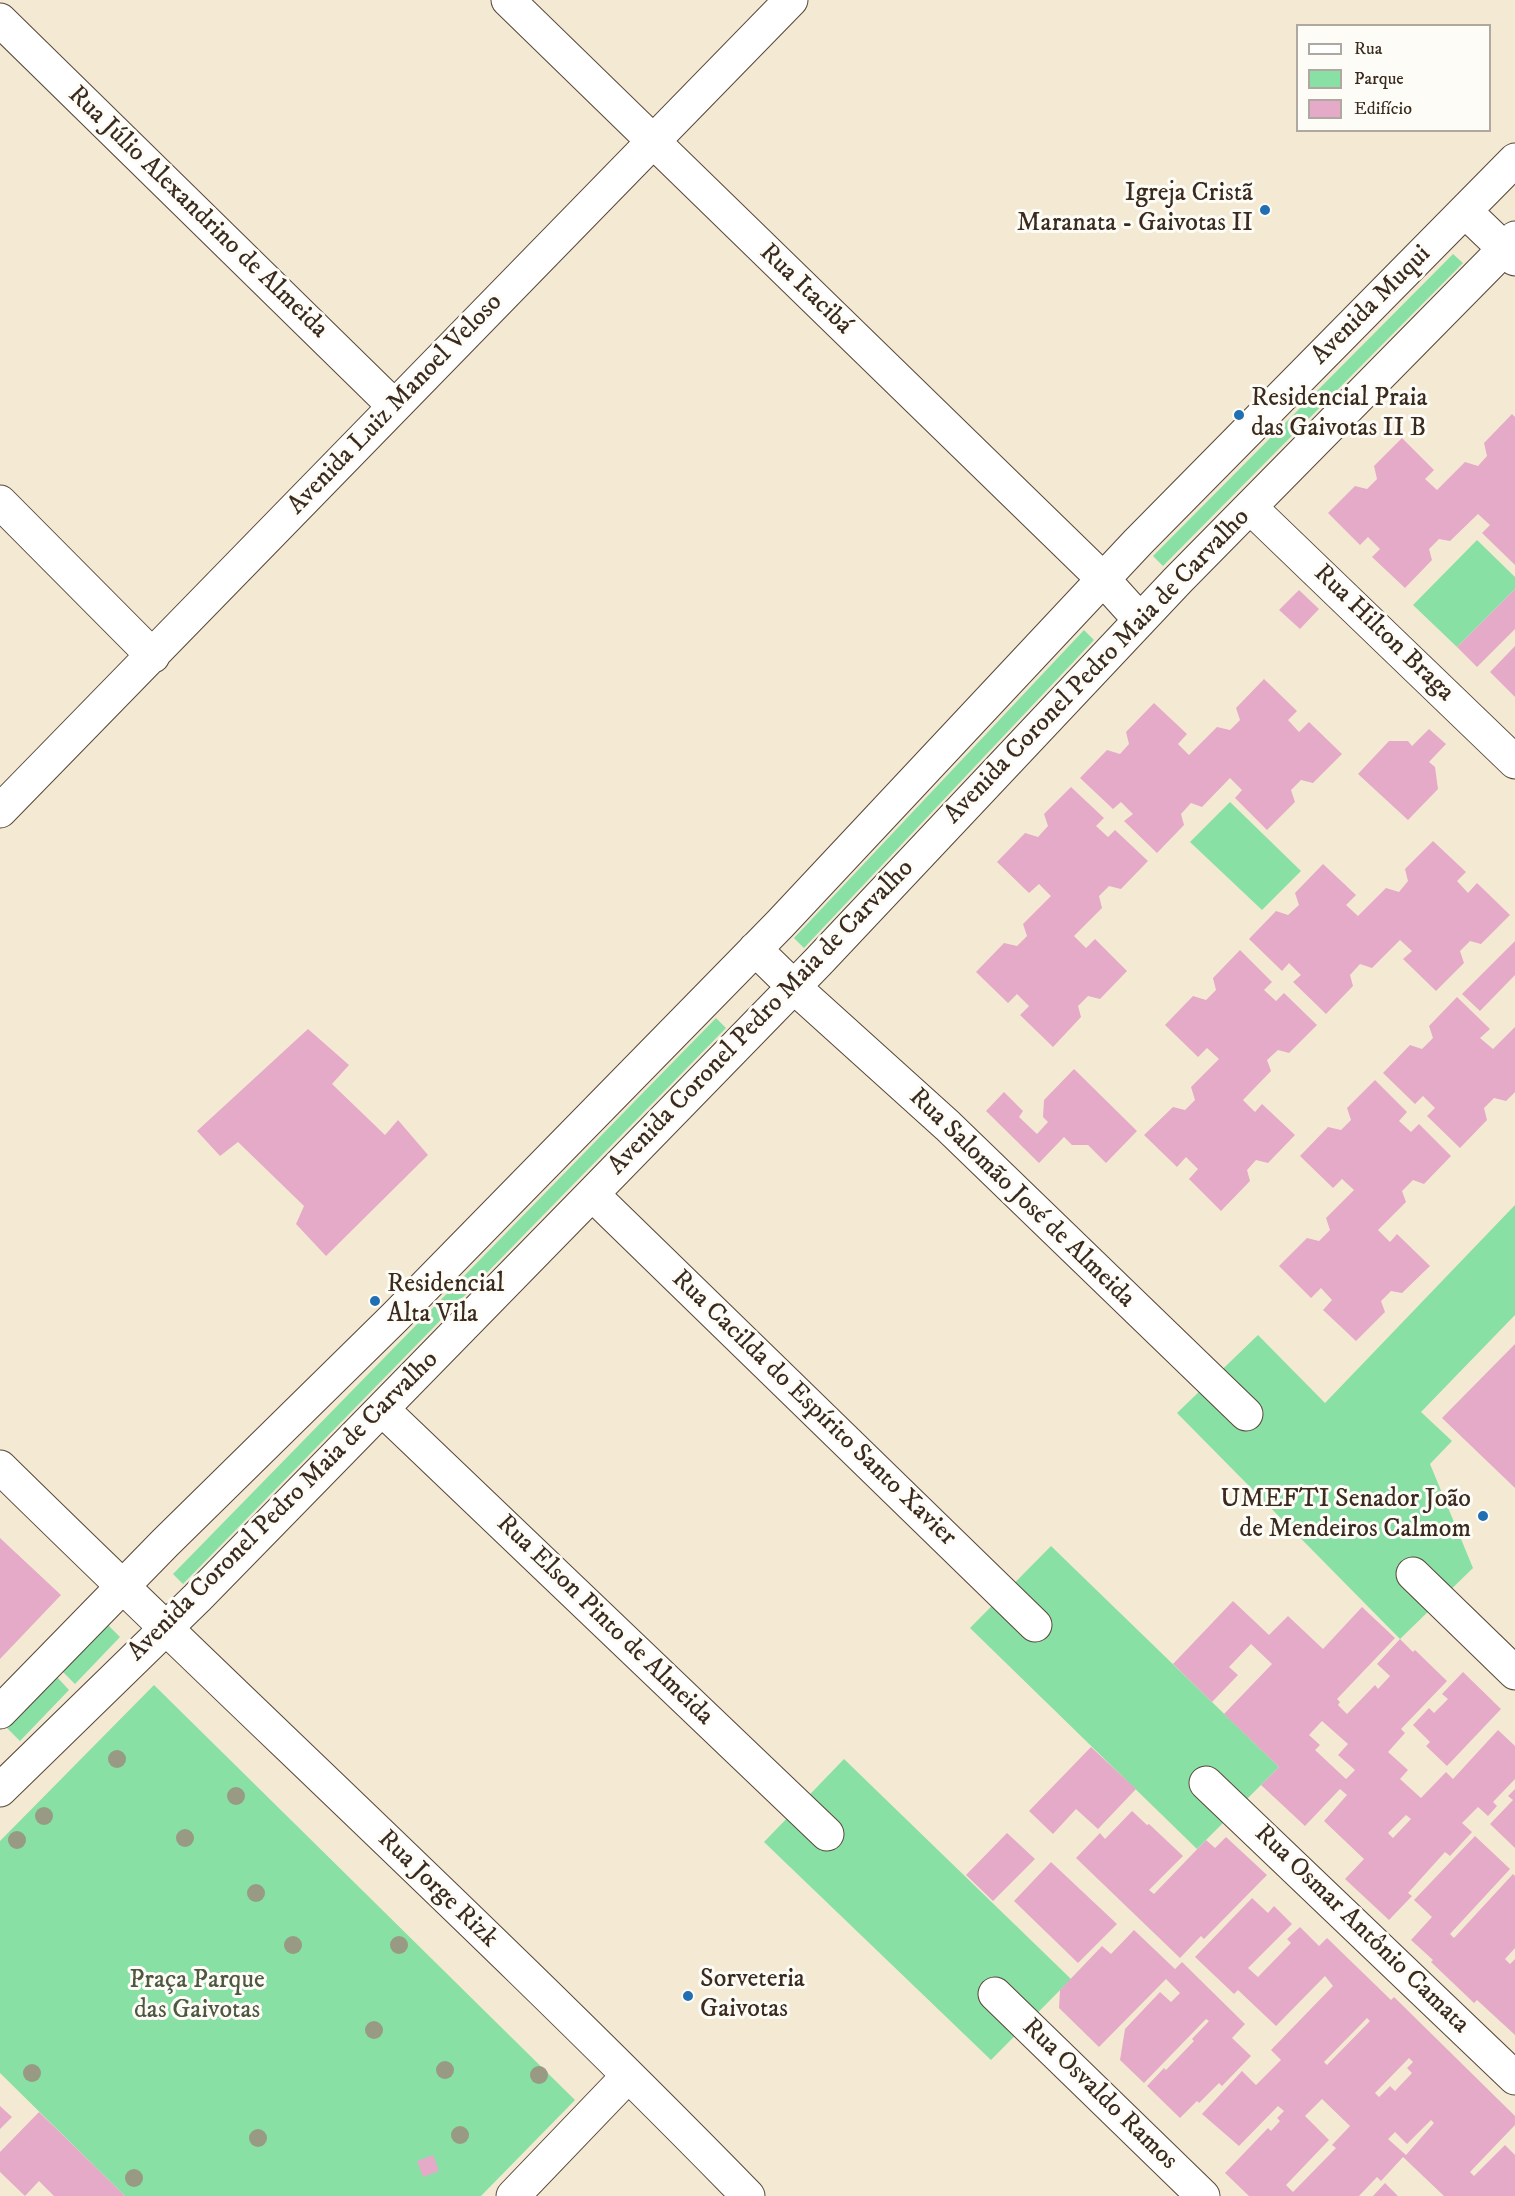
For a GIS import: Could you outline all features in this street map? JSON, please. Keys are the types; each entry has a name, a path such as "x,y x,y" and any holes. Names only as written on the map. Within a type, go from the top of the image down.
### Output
{"street":[{"name":"Rua Itacibá","path":"508,0 652,143 1103,579 1140,620"},
{"name":"Avenida Luiz Manoel Veloso","path":"0,811 791,0"},
{"name":"Rua Júlio Alexandrino de Almeida","path":"0,20 394,406"},
{"name":"Avenida Muqui","path":"1103,579 1515,160"},
{"path":"1466,212 1512,248"},
{"name":"Avenida Coronel Pedro Maia de Carvalho","path":"7,1770 167,1627 794,987 1140,620 1250,507 1512,248"},
{"path":"0,502 153,656"},
{"name":"Rua Hilton Braga","path":"1250,507 1515,762"},
{"name":"Avenida Coronel Pedro Maia de Carvalho","path":"0,1712 123,1586 395,1317 755,948 1103,579"},
{"name":"Rua Salomão José de Almeida","path":"755,948 794,987 948,1126 1246,1414"},
{"name":"Rua Cacilda do Espírito Santo Xavier","path":"592,1194 1035,1625"},
{"name":"Rua Elson Pinto de Almeida","path":"382,1409 827,1834"},
{"name":"Rua Jorge Rizk","path":"0,1467 628,2076 748,2196"},
{"path":"1413,1574 1515,1673"},
{"name":"Rua Osmar Antônio Camata","path":"1206,1783 1515,2078"},
{"name":"Rua Osvaldo Ramos","path":"995,1994 1203,2196"},
{"path":"513,2196 628,2076"}],"green space":[{"path":"1453,254 1463,263 1163,566 1153,556"},
{"path":"1477,540 1515,577 1515,589 1457,647 1413,605"},
{"path":"1084,630 1094,640 804,948 794,938"},
{"path":"1230,802 1301,871 1262,910 1190,842"},
{"path":"716,1018 726,1028 183,1584 173,1574"},
{"path":"1515,1205 1515,1315 1421,1412 1452,1441 1430,1464 1473,1568 1400,1639 1177,1413 1258,1335 1325,1403"},
{"path":"1051,1546 1279,1767 1197,1849 970,1628"},
{"path":"108,1625 120,1637 75,1684 63,1672"},
{"path":"57,1677 69,1690 20,1741 7,1728"},
{"name":"Praça Parque das Gaivotas","path":"154,1685 575,2100 481,2196 125,2196 0,2073 0,1841"},
{"path":"844,1759 1071,1979 991,2060 764,1842"}],"building":[{"path":"1512,414 1515,417 1515,565 1482,533 1490,525 1478,514 1450,541 1439,539 1429,549 1432,560 1405,588 1372,557 1380,549 1368,537 1360,545 1328,513 1355,486 1367,489 1377,479 1374,466 1402,438 1434,470 1425,479 1437,490 1465,462 1478,466 1487,456 1484,443"},
{"path":"1515,589 1515,629 1477,667 1457,647"},
{"path":"1299,590 1319,609 1300,629 1279,610"},
{"path":"1515,646 1515,697 1490,672"},
{"path":"1264,679 1297,711 1288,720 1299,732 1309,722 1342,754 1313,783 1301,780 1291,790 1295,802 1267,830 1235,798 1242,790 1230,778 1202,807 1191,803 1181,814 1184,825 1157,853 1124,821 1133,814 1121,802 1113,809 1080,778 1107,750 1120,754 1129,744 1126,732 1154,703 1187,734 1178,744 1189,755 1217,727 1230,730 1240,720 1236,708"},
{"path":"1429,729 1446,744 1429,762 1435,767 1438,789 1408,820 1358,774 1389,741 1408,741 1412,746"},
{"path":"1071,787 1104,818 1096,826 1108,837 1115,830 1148,861 1121,889 1109,886 1099,896 1102,908 1074,936 1086,948 1095,939 1127,971 1100,999 1088,996 1078,1006 1081,1017 1053,1047 1020,1015 1029,1006 1017,994 1008,1003 976,972 1004,943 1017,946 1027,936 1023,924 1051,896 1039,884 1029,893 997,862 1025,833 1038,837 1048,826 1044,814"},
{"path":"1433,841 1466,872 1457,881 1468,893 1477,883 1510,915 1481,944 1470,941 1460,951 1464,963 1436,991 1403,959 1412,951 1400,940 1372,968 1360,964 1350,975 1353,986 1326,1014 1293,982 1301,975 1289,963 1282,971 1249,939 1276,911 1288,915 1299,905 1295,893 1323,864 1356,895 1346,905 1358,916 1386,888 1399,892 1408,881 1405,869"},
{"path":"1515,941 1515,975 1480,1011 1462,994"},
{"path":"1240,950 1272,982 1264,990 1276,1001 1284,993 1317,1025 1289,1053 1278,1050 1267,1060 1271,1071 1243,1100 1255,1112 1262,1104 1295,1135 1268,1163 1256,1160 1247,1170 1250,1181 1221,1211 1189,1179 1198,1169 1186,1157 1177,1167 1144,1135 1173,1107 1185,1110 1195,1100 1191,1087 1219,1059 1207,1048 1198,1057 1165,1025 1193,996 1206,1000 1216,990 1213,978"},
{"path":"1457,997 1490,1029 1480,1038 1493,1049 1515,1027 1515,1092 1506,1101 1494,1098 1484,1108 1487,1120 1460,1148 1427,1116 1435,1108 1423,1096 1415,1104 1383,1073 1410,1045 1422,1049 1433,1038 1429,1026"},
{"path":"308,1029 349,1065 332,1084 385,1135 398,1120 428,1155 326,1256 296,1224 304,1206 238,1142 220,1156 197,1131"},
{"path":"1074,1069 1137,1131 1106,1163 1088,1145 1072,1145 1064,1137 1039,1163 986,1111 1004,1092 1023,1111 1019,1117 1037,1134 1048,1122 1043,1117 1044,1100"},
{"path":"1375,1080 1407,1112 1399,1121 1411,1132 1419,1124 1451,1156 1424,1184 1413,1180 1402,1191 1406,1202 1378,1230 1390,1242 1397,1234 1430,1266 1402,1293 1391,1291 1381,1301 1385,1312 1356,1341 1323,1310 1332,1300 1321,1288 1311,1298 1279,1266 1307,1238 1319,1241 1330,1230 1326,1218 1354,1190 1342,1179 1333,1188 1300,1156 1328,1127 1341,1130 1351,1120 1347,1108"},
{"path":"1515,1344 1515,1488 1442,1418"},
{"path":"0,1538 61,1595 0,1659"},
{"path":"1233,1601 1269,1635 1288,1616 1323,1649 1362,1607 1395,1638 1337,1699 1340,1702 1338,1705 1347,1714 1375,1685 1378,1689 1390,1676 1377,1664 1400,1639 1447,1681 1401,1729 1405,1733 1388,1752 1408,1770 1400,1779 1421,1798 1446,1772 1453,1779 1498,1730 1515,1746 1515,1779 1493,1802 1497,1806 1488,1816 1478,1807 1462,1823 1472,1832 1450,1856 1445,1852 1408,1893 1412,1896 1389,1920 1345,1879 1364,1859 1324,1821 1347,1795 1340,1789 1305,1826 1261,1785 1279,1767 1224,1714 1272,1664 1251,1644 1229,1667 1238,1675 1212,1702 1173,1664","holes":["1322,1721 1348,1744 1338,1755 1355,1770 1346,1779 1315,1750 1320,1745 1309,1735","1406,1815 1411,1819 1393,1838 1388,1833"]},
{"path":"1463,1672 1501,1709 1447,1766 1426,1746 1430,1742 1413,1725 1429,1708 1434,1713 1448,1699 1442,1694"},
{"path":"1091,1747 1136,1789 1098,1829 1076,1809 1053,1834 1029,1811"},
{"path":"1515,1789 1515,1848 1490,1824 1513,1800 1508,1796"},
{"path":"1132,1811 1183,1856 1149,1890 1154,1894 1206,1840 1215,1848 1226,1837 1267,1875 1204,1939 1201,1936 1180,1958 1076,1858 1100,1833 1105,1839"},
{"path":"1007,1833 1035,1859 993,1901 966,1875"},
{"path":"1475,1836 1510,1869 1450,1934 1454,1938 1513,1874 1515,1876 1515,1948 1505,1959 1510,1964 1515,1959 1515,2035 1477,2000 1474,2003 1411,1940 1432,1917 1414,1900"},
{"path":"1051,1862 1117,1924 1078,1963 1014,1901"},
{"path":"1252,1898 1268,1913 1274,1906 1292,1924 1248,1968 1258,1977 1291,1943 1287,1939 1300,1927 1319,1946 1327,1938 1391,2000 1394,1997 1515,2116 1515,2125 1470,2172 1474,2176 1505,2145 1515,2155 1515,2196 1444,2196 1403,2157 1381,2181 1377,2177 1359,2196 1249,2196 1225,2173 1268,2128 1271,2131 1280,2121 1277,2118 1284,2111 1278,2106 1239,2146 1202,2114 1242,2071 1256,2085 1281,2060 1271,2050 1333,1986 1325,1976 1276,2026 1238,1990 1234,1994 1195,1957","holes":["1367,2018 1370,2021 1327,2065 1324,2062","1409,2058 1413,2062 1407,2068 1412,2073 1395,2091 1390,2086 1379,2097 1375,2093","1322,2099 1350,2126 1332,2145 1336,2148 1293,2192 1286,2185 1329,2140 1305,2116","1431,2120 1434,2123 1406,2155 1388,2139 1395,2132 1407,2144"]},
{"path":"1134,1930 1175,1969 1182,1962 1245,2024 1232,2038 1251,2056 1222,2086 1219,2083 1180,2118 1147,2086 1194,2041 1192,2039 1209,2021 1206,2019 1144,2083 1120,2060 1125,2029 1160,1992 1171,2002 1180,1993 1166,1979 1099,2047 1059,2008 1060,1990 1102,1946 1111,1954"},
{"path":"0,2106 12,2117 0,2129"},
{"path":"39,2112 125,2196 54,2196 39,2181 25,2196 0,2172 0,2152"},
{"path":"433,2155 439,2171 423,2177 417,2161"},
{"path":"1385,2183 1398,2196 1373,2196"}],"place":[{"name":"Igreja Cristã Maranata - Gaivotas II","path":"1265,210"},
{"name":"Residencial Praia das Gaivotas II B","path":"1239,415"},
{"name":"Residencial Alta Vila","path":"375,1301"},
{"name":"UMEFTI Senador João de Mendeiros Calmom","path":"1483,1516"},
{"name":"Sorveteria Gaivotas","path":"688,1996"}]}
